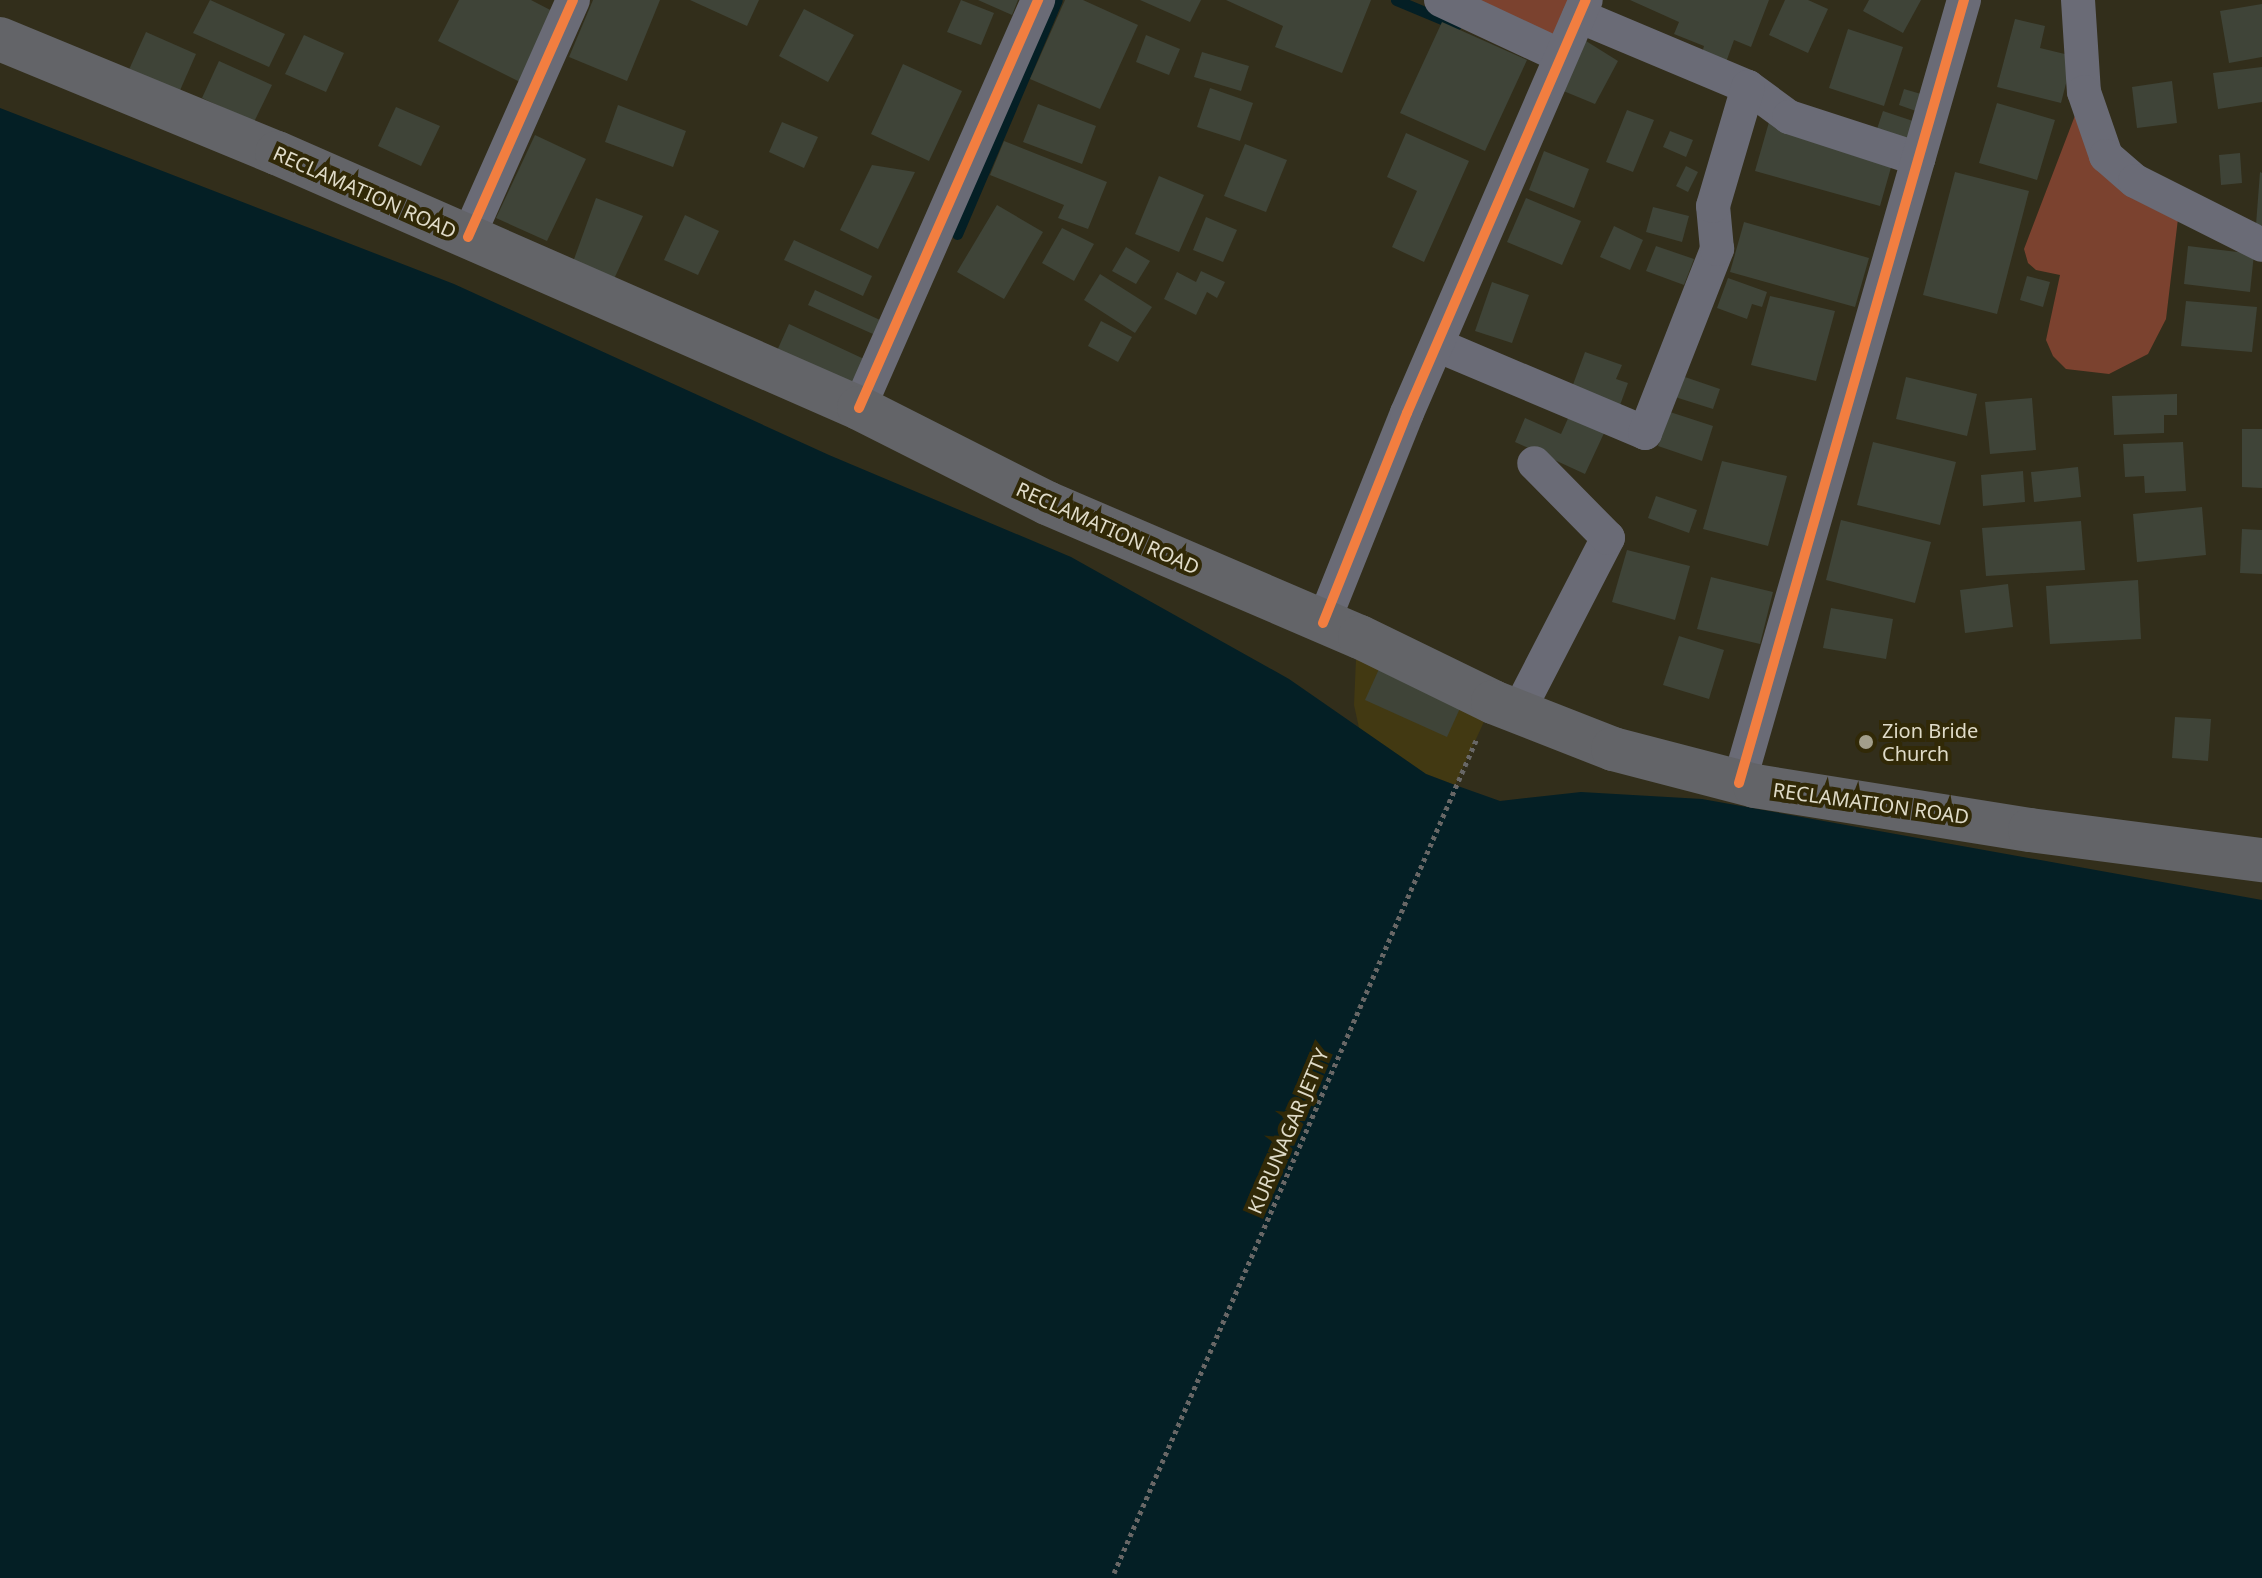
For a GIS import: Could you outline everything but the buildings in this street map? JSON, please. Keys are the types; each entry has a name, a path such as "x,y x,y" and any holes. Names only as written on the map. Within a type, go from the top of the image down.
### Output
{"main road":[{"name":"RECLAMATION ROAD","path":"0,39 468,237 859,408 1047,503 1323,623 1506,707 1613,749 1739,783 2030,830 2262,860"}],"street":[{"path":"468,237 573,0"},
{"path":"859,408 1038,0"},
{"path":"1441,0 1561,56"},
{"path":"1739,783 1964,0"},
{"path":"2078,0 2084,92 2106,156 2135,181 2262,245"},
{"path":"1323,623 1437,345 1582,8 1748,87 1789,117 1918,159"},
{"path":"1437,345 1645,433 1717,249 1713,206 1748,87"},
{"path":"1506,707 1608,538 1534,463"}],"shaded area":[{"path":"1441,0 1586,0 1561,56"},
{"path":"2084,92 2106,156 2180,202 2166,319 2148,354 2109,374 2066,369 2053,356 2046,340 2060,275 2036,270 2028,263 2024,249"},
{"path":"1356,659 1493,702 1455,785 1426,774 1359,728 1354,705"}],"water":[{"path":"0,108 454,284 829,455 1071,557 1289,679 1426,774 1500,801 1581,792 1702,799 2262,900 2262,1578 0,1578"}],"waterway":[{"path":"957,234 1057,0"},
{"path":"1396,0 1456,25"}],"cycle path":[{"path":"468,237 573,0"},
{"path":"859,408 1038,0"},
{"path":"1323,623 1407,413 1586,0"},
{"path":"1739,783 1964,0"}],"place":[{"name":"Zion Bride Church","path":"1866,742"}]}
